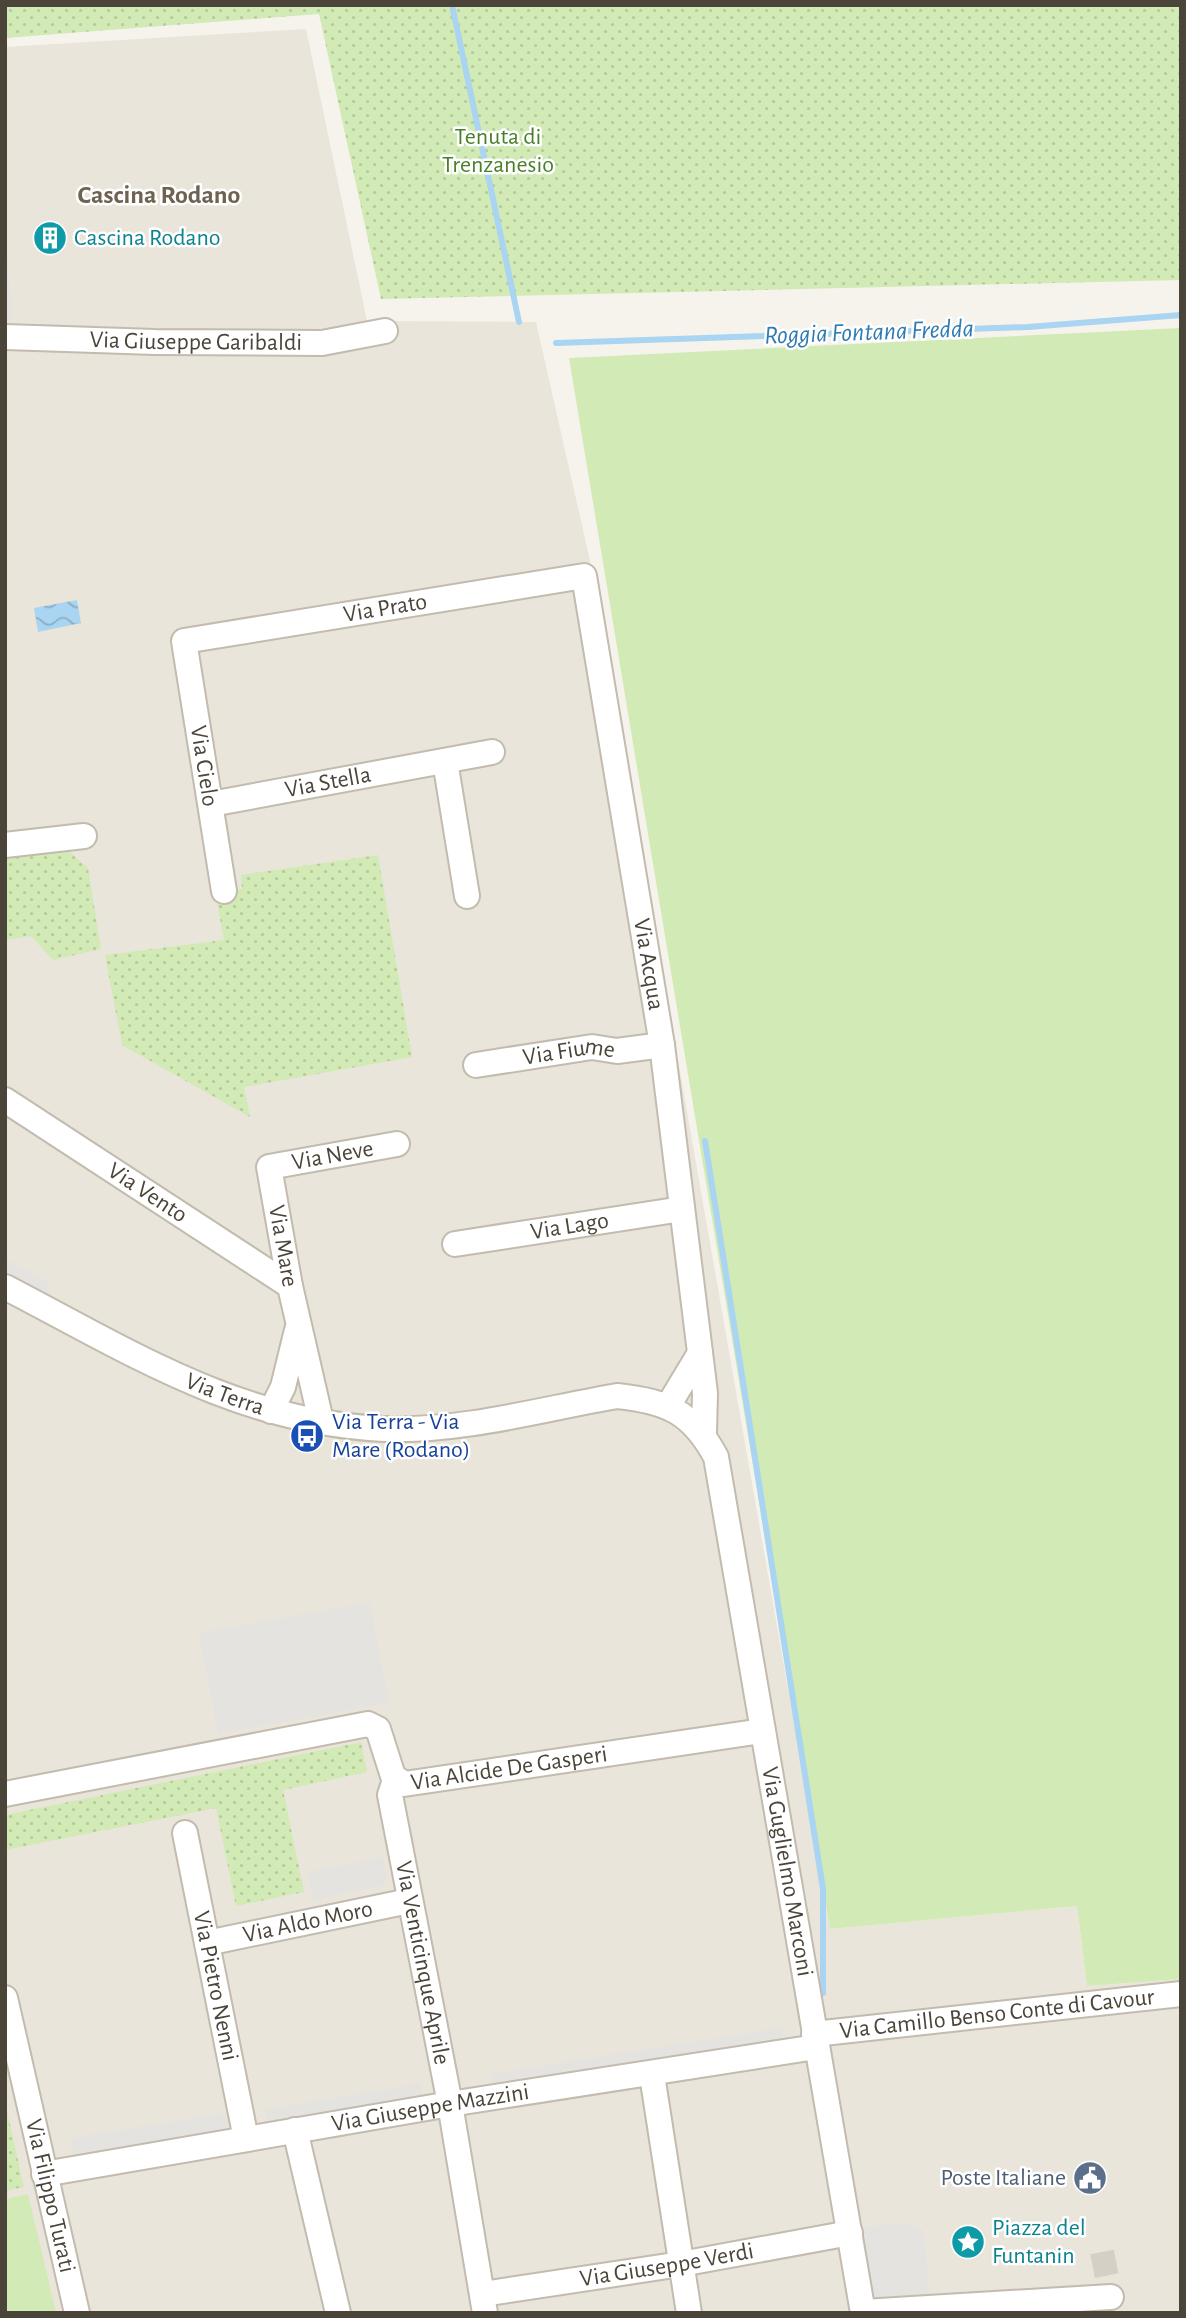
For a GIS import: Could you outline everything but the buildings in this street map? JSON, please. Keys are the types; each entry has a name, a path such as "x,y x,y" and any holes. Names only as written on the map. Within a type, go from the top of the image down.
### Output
{"street":[{"name":"Via Giuseppe Garibaldi","path":"5,337 155,342 322,342 385,331"},
{"name":"Via Prato","path":"184,641 584,576"},
{"name":"Via Acqua","path":"584,576 662,1045 705,1393 704,1433"},
{"name":"Via Cielo","path":"184,641 224,891"},
{"name":"Via Stella","path":"211,804 492,752"},
{"path":"446,761 467,896"},
{"path":"5,845 85,836"},
{"name":"Via Fiume","path":"476,1065 592,1046 617,1051 662,1045"},
{"name":"Via Vento","path":"5,1100 290,1286"},
{"name":"Via Neve","path":"269,1167 397,1144"},
{"name":"Via Mare","path":"269,1167 298,1326 321,1422"},
{"name":"Via Lago","path":"455,1244 682,1209"},
{"name":"Via Terra","path":"5,1287 196,1386 271,1411 321,1422 385,1429 432,1427 617,1396 645,1399 668,1406 704,1433"},
{"name":"Via Mare","path":"271,1411 283,1387 298,1326"},
{"path":"668,1406 700,1353"},
{"name":"Via Guglielmo Marconi","path":"704,1433 716,1457 863,2312"},
{"name":"Via Alcide De Gasperi","path":"5,1794 368,1724 378,1729 395,1780 408,1784 762,1731"},
{"name":"Via Venticinque Aprile","path":"395,1780 390,1795 450,2104 484,2304"},
{"name":"Via Pietro Nenni","path":"185,1833 246,2139"},
{"name":"Via Aldo Moro","path":"207,1944 409,1901"},
{"name":"Via Camillo Benso Conte di Cavour","path":"815,2041 1181,1994"},
{"name":"Via Filippo Turati","path":"5,1998 77,2313"},
{"name":"Via Giuseppe Mazzini","path":"44,2174 450,2104 652,2075 815,2041"},
{"path":"652,2075 689,2313"},
{"path":"295,2130 338,2313"},
{"name":"Via Giuseppe Verdi","path":"484,2304 681,2264 850,2234"},
{"path":"863,2312 1110,2296"}],"shaded area":[{"path":"306,29 367,321 536,322 593,574 830,1929 1077,1906 1087,1986 1181,1979 1181,2313 5,2313 5,47"},
{"path":"5,237 13,318 5,319"},
{"path":"5,1259 48,1281 51,1299 5,1276"},
{"path":"370,1602 389,1703 218,1734 199,1633"},
{"path":"383,1857 387,1879 382,1886 313,1900 307,1872"},
{"path":"781,2028 783,2044 493,2090 490,2074"},
{"path":"420,2084 423,2100 268,2125 265,2109"},
{"path":"225,2113 228,2129 73,2154 71,2138"},
{"path":"903,2223 923,2229 930,2296 871,2301 858,2227"}],"green space":[{"name":"Tenuta di Trenzanesio","path":"5,5 1181,5 1181,280 381,299 319,14 5,38"},
{"path":"1181,328 1181,1979 1087,1986 1077,1906 830,1929 569,358"},
{"path":"63,846 88,868 101,949 53,960 31,936 5,940 5,853"},
{"path":"378,855 412,1057 244,1087 250,1117 122,1045 105,955 224,940 215,891 242,889 241,875"},
{"path":"361,1742 367,1772 283,1790 304,1892 236,1906 216,1808 5,1850 5,1815"},
{"path":"5,2102 24,2187 5,2191"},
{"path":"28,2194 56,2313 5,2313 5,2199"}],"water":[{"path":"77,600 81,623 38,632 34,608"}],"waterway":[{"path":"452,5 519,322"},
{"name":"Roggia Fontana Fredda","path":"556,343 1028,327 1181,315"},
{"path":"705,1141 823,1889 823,1993"}],"tunnel":[{"path":"1102,2252 1107,2277"}],"place":[{"name":"Cascina Rodano","path":"50,238"},
{"name":"Via Terra - Via Mare (Rodano)","path":"307,1436"},
{"name":"Poste Italiane","path":"1090,2178"},
{"name":"Piazza del Funtanin","path":"968,2242"}],"district":[{"name":"Cascina Rodano","path":"159,195"}]}
